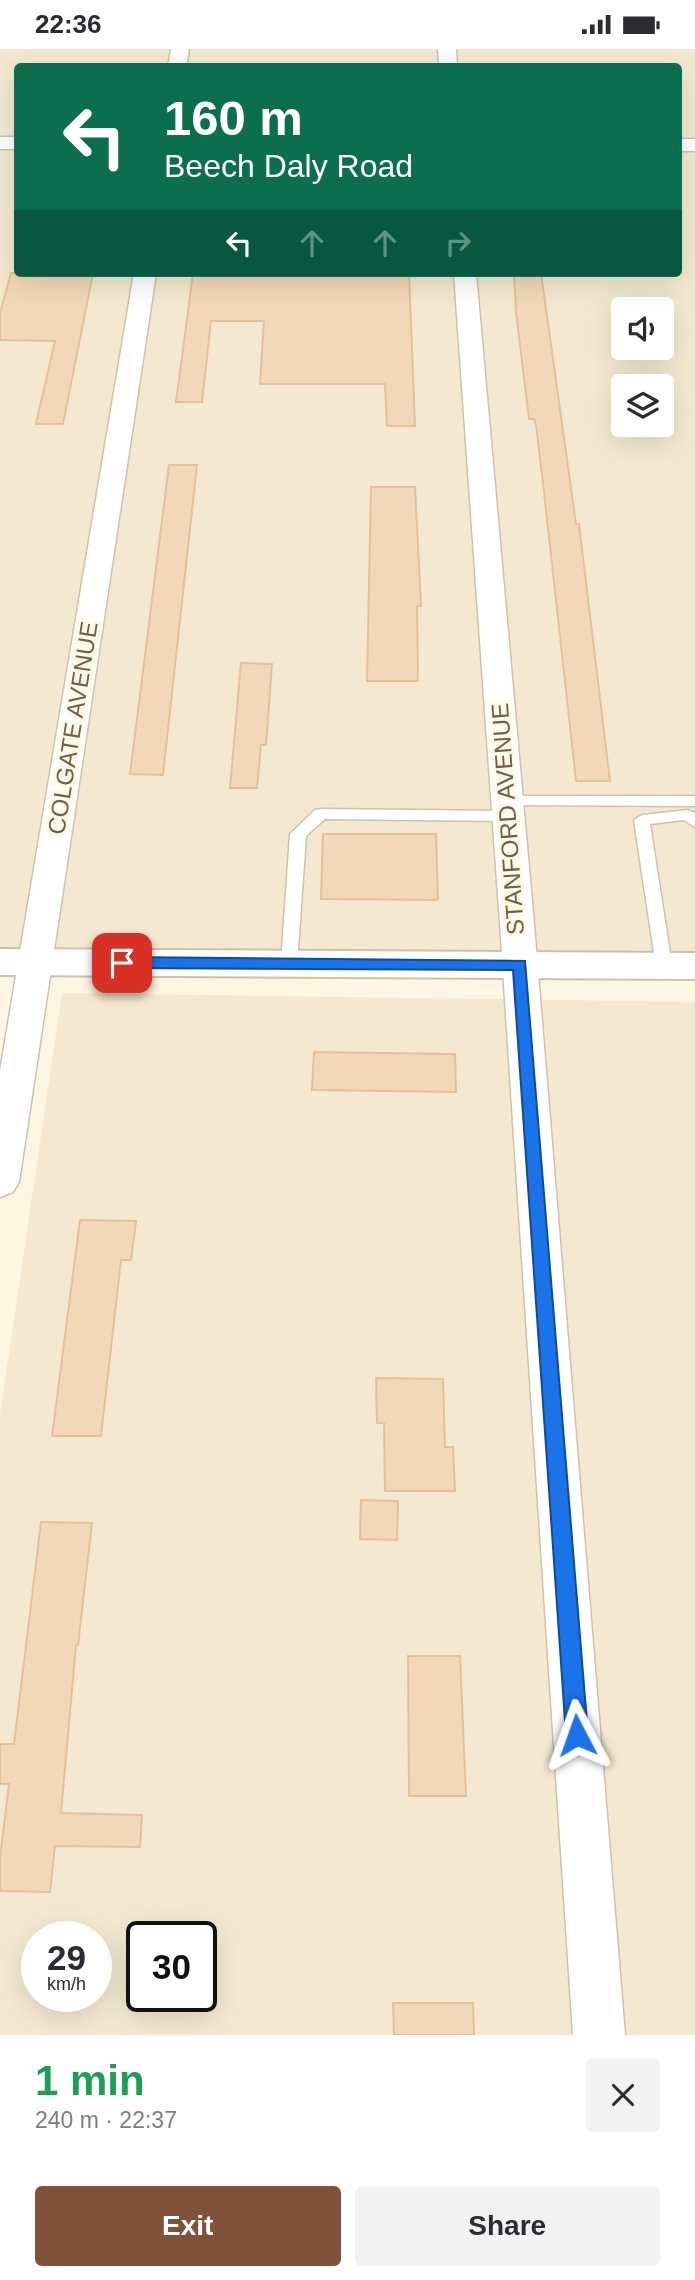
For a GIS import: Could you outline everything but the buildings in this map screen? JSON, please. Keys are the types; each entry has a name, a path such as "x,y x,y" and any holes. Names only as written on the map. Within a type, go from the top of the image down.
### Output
{"main road":[{"path":"0,962 679,966"}],"street":[{"name":"COLGATE AVENUE","path":"0,1182 144,277"},
{"name":"STANFORD AVENUE","path":"465,277 520,965 599,2035"}],"lane":[{"path":"289,964 298,834 321,814 695,801"},
{"path":"679,966 642,820 688,815 695,822"}],"shaded area":[{"path":"0,49 695,49 695,966 0,962"},
{"path":"62,993 695,1002 695,2035 0,2035 0,1415"}],"route":[{"path":"122,963 520,965 577,1735"}]}
